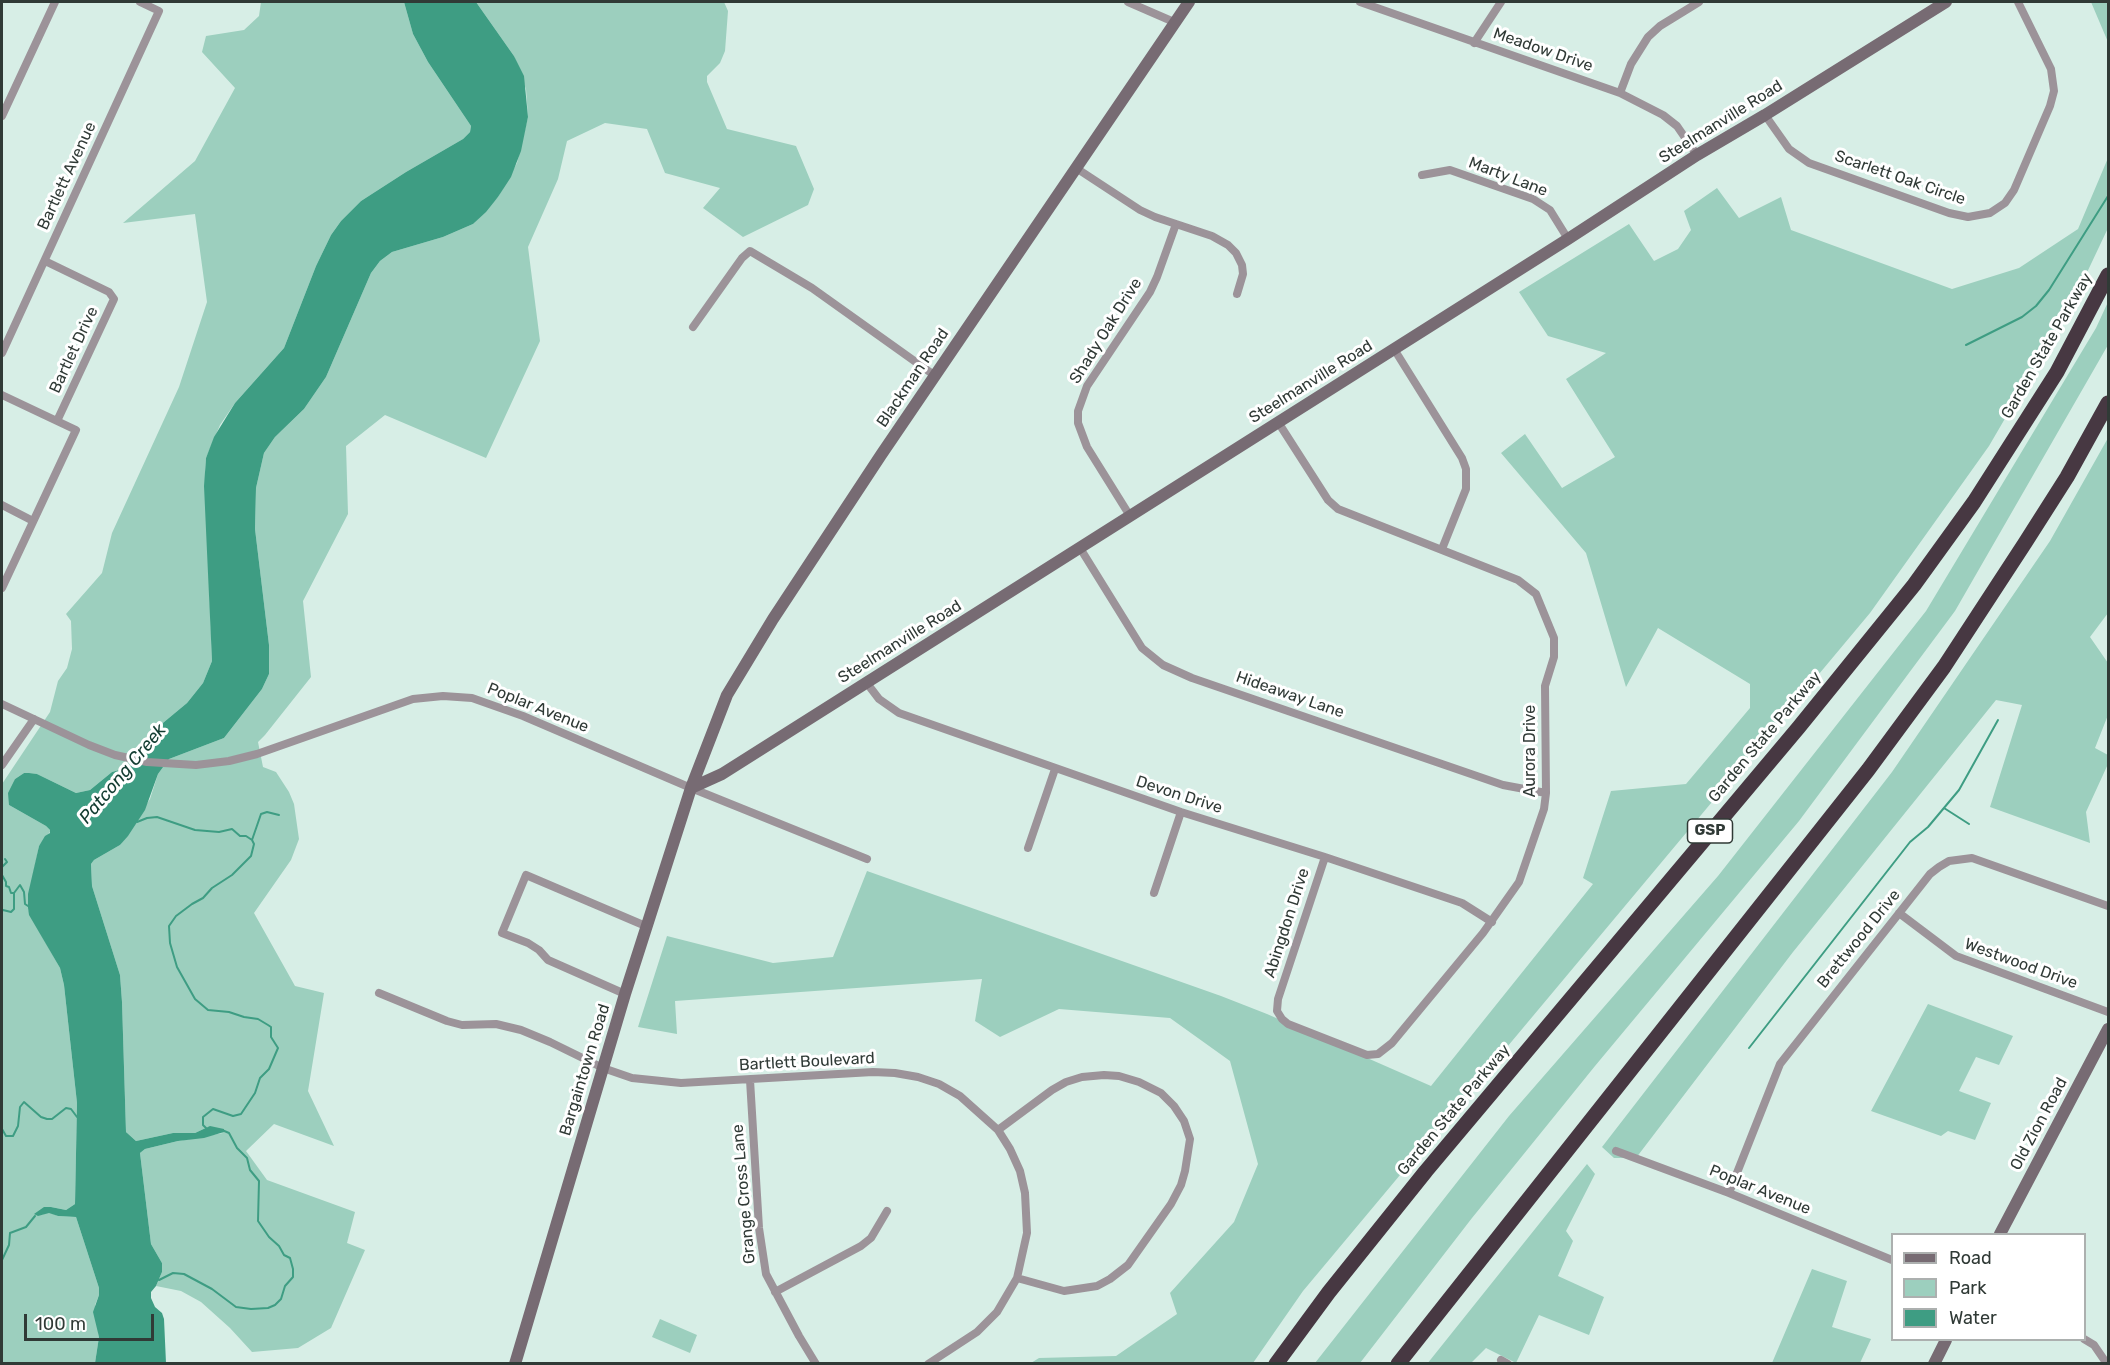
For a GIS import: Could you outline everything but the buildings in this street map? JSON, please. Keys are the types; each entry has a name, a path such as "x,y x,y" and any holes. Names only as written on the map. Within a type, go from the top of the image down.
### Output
{"highway":[{"name":"Garden State Parkway","path":"1276,1364 1329,1292 1418,1181 1799,727 1914,585 1974,502 2057,372 2109,275"},
{"path":"1398,1364 1868,770 1944,667 2067,477 2109,403"}],"main road":[{"name":"Blackman Road","path":"692,788 720,713 742,667 934,375 1189,2"},
{"name":"Steelmanville Road","path":"692,788 722,774 1394,350 1697,155 1946,2"},
{"name":"Bargaintown Road","path":"515,1364 625,994 692,788"},
{"name":"Old Zion Road","path":"2001,1233 2109,1029"},
{"path":"1934,1364 1946,1341"}],"street":[{"path":"2,116 55,2"},
{"name":"Bartlett Avenue","path":"2,353 159,11 140,2"},
{"path":"1128,2 1174,22"},
{"name":"Meadow Drive","path":"1360,2 1620,93 1663,115 1677,126 1697,155"},
{"path":"1474,43 1501,2"},
{"path":"1620,93 1631,64 1648,37 1660,26 1699,2"},
{"name":"Scarlett Oak Circle","path":"1765,115 1789,149 1809,163 1949,213 1968,217 1990,213 2005,203 2014,190 2050,106 2054,91 2051,69 2018,2"},
{"path":"1076,168 1140,210 1212,236 1233,249 1243,270 1237,294"},
{"name":"Marty Lane","path":"1422,175 1450,170 1533,199 1550,210 1568,239"},
{"name":"Shady Oak Drive","path":"1130,516 1087,447 1078,423 1078,411 1087,386 1150,292 1176,224"},
{"path":"693,327 742,258 750,251 812,288 934,375"},
{"name":"Bartlet Drive","path":"45,261 109,292 114,299 57,421"},
{"path":"1394,350 1462,458 1466,469 1466,489 1442,549"},
{"path":"2,395 76,430 2,588"},
{"name":"Aurora Drive","path":"1278,422 1324,495 1338,509 1518,580 1536,594 1554,638 1554,657 1545,686 1546,793 1544,808 1519,882 1492,922 1392,1043 1378,1054 1367,1055 1288,1024 1277,1011 1278,999"},
{"path":"2,506 33,520"},
{"name":"Hideaway Lane","path":"1080,548 1142,648 1163,665 1192,678 1485,779 1503,785 1546,793"},
{"name":"Devon Drive","path":"866,682 879,699 899,713 1181,812 1462,903 1492,922"},
{"name":"Poplar Avenue","path":"2,704 89,745 116,754 147,762 196,765 229,761 256,754 413,699 433,696 472,698 498,706 867,859"},
{"path":"2,765 34,719"},
{"path":"1028,848 1055,768"},
{"path":"1154,893 1181,812"},
{"name":"Abingdon Drive","path":"1278,999 1325,857"},
{"name":"Brettwood Drive","path":"1729,1193 1780,1064 1930,874 1939,867 1949,861 1972,858 1986,861 2109,906"},
{"path":"625,994 548,960 528,943 502,933 526,875 648,927"},
{"name":"Westwood Drive","path":"1899,913 1956,956 2109,1012"},
{"name":"Bartlett Boulevard","path":"379,993 447,1021 462,1024 496,1024 521,1030 603,1068 632,1078 681,1083 873,1072 918,1077 939,1084 960,1096 998,1130 1010,1149 1020,1171 1025,1193 1027,1233 1017,1278 997,1312 977,1332 928,1364"},
{"path":"998,1130 1066,1082 1082,1077 1104,1075 1119,1076 1139,1082 1161,1093 1184,1121 1190,1140 1181,1185 1171,1204 1128,1265 1097,1286 1064,1291 1017,1278"},
{"name":"Grange Cross Lane","path":"750,1080 762,1255 766,1274 816,1364"},
{"name":"Poplar Avenue","path":"1616,1150 1891,1259"},
{"path":"775,1292 861,1246 871,1238 887,1210"},
{"path":"2086,1340 2094,1345 2107,1364"}],"green space":[{"path":"261,2 404,2 413,34 428,62 471,126 470,132 463,139 361,201 341,221 331,235 316,266 284,348 235,403 220,425 206,458 205,470 212,661 203,683 187,703 152,732 130,767 112,772 90,790 76,793 37,774 24,773 15,779 9,805 50,830 39,846 28,908 60,968 64,985 77,1103 75,1204 66,1210 51,1207 41,1215 49,1212 58,1216 76,1217 99,1288 95,1305 99,1337 95,1363 2,1364 2,784 50,712 58,681 67,668 72,649 71,621 66,614 102,573 112,533 179,387 207,302 195,214 123,223 195,161 235,88 202,52 206,36 244,30 259,16"},
{"path":"476,2 724,2 728,11 725,51 720,63 707,76 707,82 727,129 796,146 814,189 808,205 743,237 703,208 720,188 665,173 647,129 605,123 567,141 558,179 528,247 540,341 486,458 385,415 346,446 348,514 303,601 311,677 258,742 263,767 276,772 289,792 294,804 299,839 291,860 254,913 295,986 324,993 308,1091 334,1146 274,1124 246,1151 267,1180 355,1212 347,1243 365,1250 331,1328 298,1348 252,1352 201,1302 181,1291 156,1286 162,1272 162,1263 151,1244 140,1153 145,1149 178,1141 223,1133 208,1127 195,1133 173,1133 136,1141 126,1132 120,975 92,886 91,864 120,845 150,799 158,774 169,759 224,738 262,689 269,674 269,645 255,529 256,488 264,453 275,437 304,409 326,377 371,273 380,261 392,252 443,237 473,224 498,197 517,163 528,117 526,89 514,56"},
{"path":"2091,2 2108,2 2108,42"},
{"path":"2108,158 2108,228 2074,300 1989,446 1870,613 1303,1291 1253,1363 1031,1363 1039,1358 1116,1356 1177,1314 1170,1293 1234,1222 1258,1164 1230,1061 1170,1018 1059,1009 1000,1037 975,1021 982,979 675,1001 677,1034 638,1027 667,936 773,963 833,957 867,871 1221,996 1431,1086 1593,884 1583,878 1611,791 1686,784 1750,708 1750,684 1658,628 1626,687 1586,553 1501,453 1525,434 1562,488 1615,457 1566,379 1606,353 1548,336 1519,292 1629,224 1654,261 1678,249 1691,230 1684,211 1717,188 1739,218 1781,197 1791,230 1952,289 2019,268 2078,229"},
{"path":"2108,302 2108,345 1955,611 1799,821 1595,1066 1472,1218 1360,1363 1315,1363 1509,1116 1718,876 1926,611 2096,328"},
{"path":"2108,438 2108,613 2090,637 2108,663 2108,715 2095,748 2108,755 2108,764 2086,812 2090,843 1990,807 2022,705 1996,700 1793,952 1636,1158 1614,1158 1602,1147 1892,772 2050,541"},
{"path":"1928,1004 2013,1036 1999,1065 1976,1057 1959,1091 1991,1103 1975,1140 1948,1131 1941,1136 1871,1111"},
{"path":"1587,1164 1595,1174 1566,1231 1573,1241 1558,1276 1604,1297 1589,1335 1539,1315 1516,1363 1486,1348 1471,1363 1427,1364"},
{"path":"1812,1269 1847,1281 1832,1327 1871,1339 1860,1363 1772,1363"},
{"path":"660,1319 697,1335 690,1353 652,1337"}],"water":[{"name":"Patcong Creek","path":"404,2 476,2 514,56 524,76 528,117 521,151 511,177 498,197 473,224 443,237 392,252 380,261 371,273 326,377 304,409 275,437 264,453 256,488 255,529 269,645 269,674 262,689 224,738 169,759 158,774 145,810 128,836 120,845 91,864 92,886 120,975 126,1132 136,1141 173,1133 195,1133 210,1126 224,1129 224,1132 204,1138 178,1141 145,1149 140,1153 151,1244 162,1263 162,1272 151,1292 151,1298 164,1319 166,1363 95,1363 99,1337 93,1312 99,1288 76,1217 49,1213 38,1216 34,1214 44,1207 66,1210 75,1204 77,1103 64,985 60,968 29,915 28,908 28,894 39,846 50,830 9,805 8,793 15,779 24,773 37,774 76,793 90,790 112,772 130,767 152,732 187,703 203,683 212,661 204,486 206,458 214,437 235,403 284,348 316,266 331,235 341,221 361,201 463,139 470,132 471,126 428,62 413,34"}],"waterway":[{"path":"1966,345 2022,317 2036,306 2049,290 2108,196"},
{"path":"1749,1048 1910,842 1928,827 1959,790 1998,720"},
{"path":"1944,808 1969,824"},
{"path":"207,1129 203,1125 203,1117 213,1109 233,1116 241,1114 255,1093 260,1078 269,1069 278,1048 271,1037 271,1027 258,1019 208,1010 195,999 177,967 170,943 169,926 176,916 232,875 251,856 254,844 252,840 261,814 267,812 279,815"},
{"path":"137,822 157,817 195,830 219,832 232,829 240,836 246,836 252,840"},
{"path":"2,867 7,862 5,859"},
{"path":"2,875 6,886 9,887 11,893 14,893"},
{"path":"2,911 11,912 14,909 14,893 20,885 24,892 25,904 28,906"},
{"path":"2,1129 6,1136 13,1136 18,1126 20,1107 24,1102 41,1117 47,1119 52,1119 66,1108 71,1109 77,1117"},
{"path":"159,1280 173,1273 184,1274 212,1289 236,1307 251,1309 268,1308 275,1305 281,1299 285,1286 293,1277 290,1258 284,1255 258,1221 259,1181 250,1170 247,1158 237,1148 229,1133 222,1130"},
{"path":"2,1260 9,1245 10,1233 26,1227 35,1216"}]}
